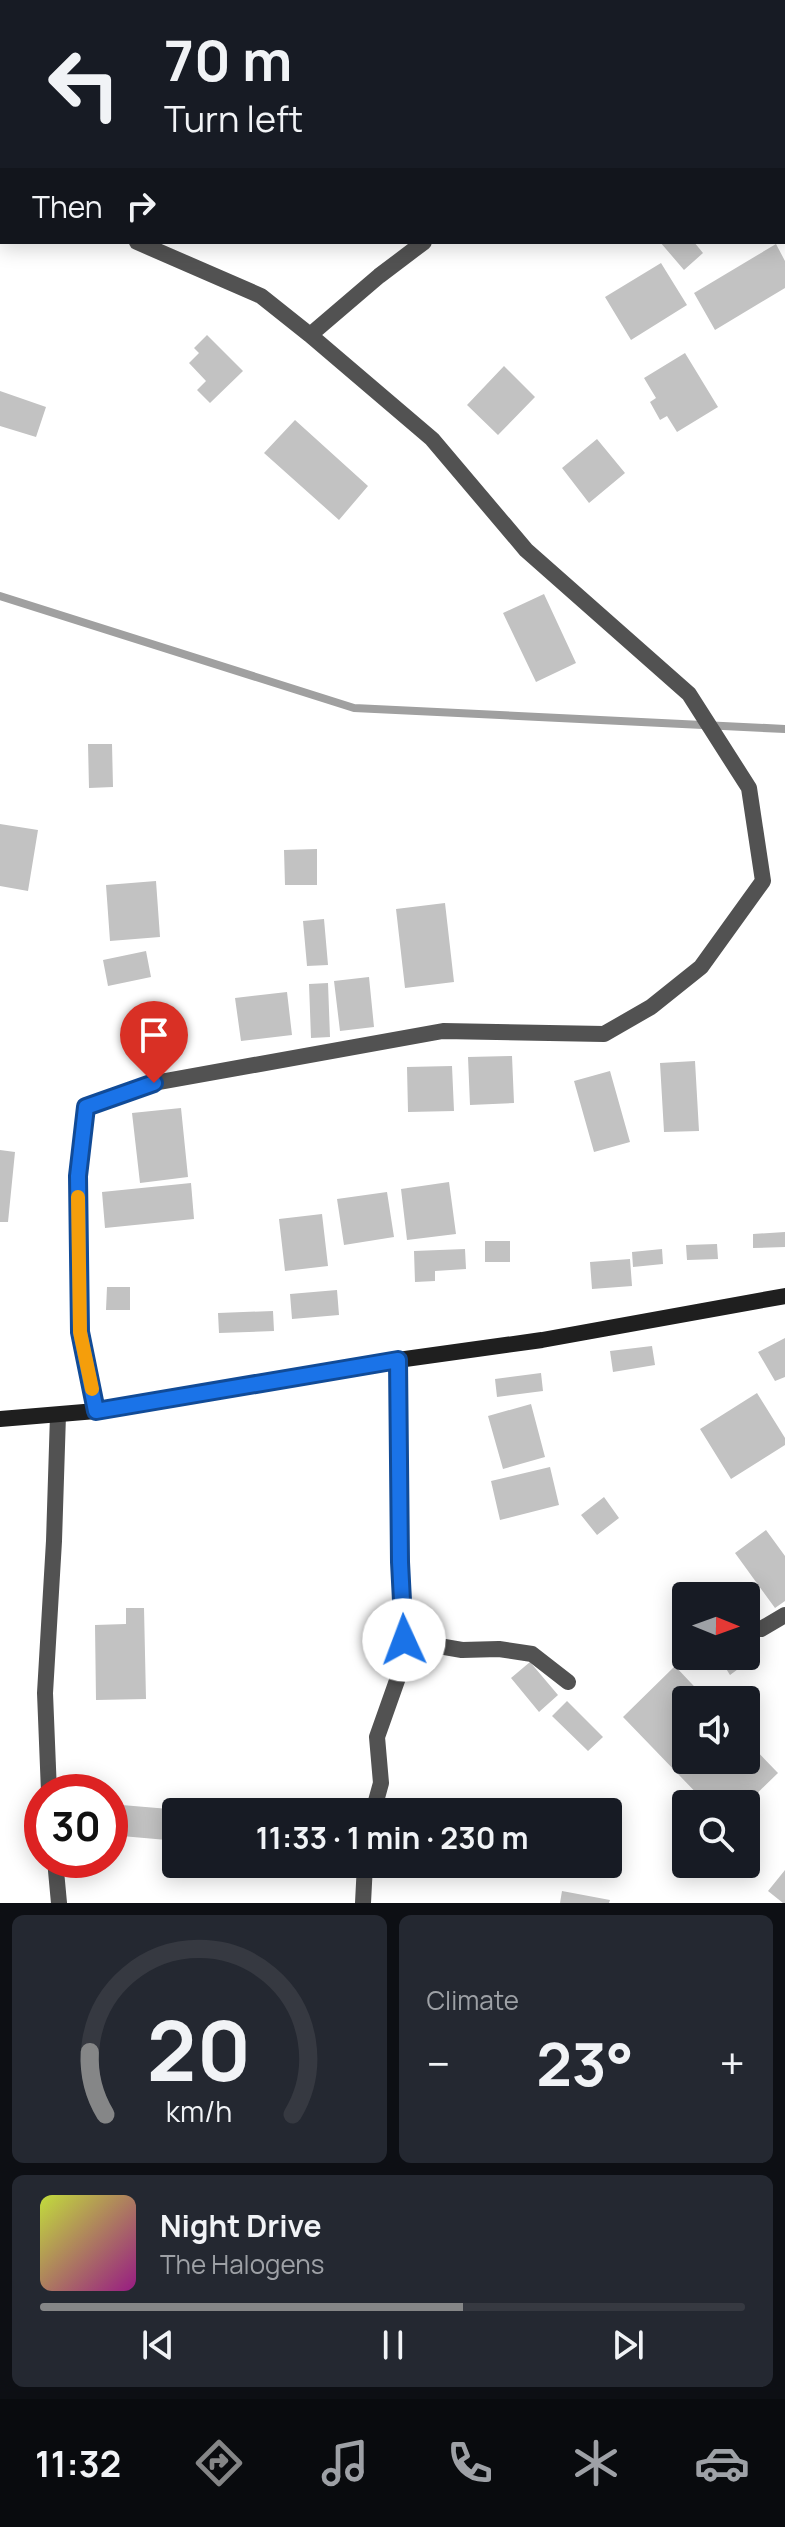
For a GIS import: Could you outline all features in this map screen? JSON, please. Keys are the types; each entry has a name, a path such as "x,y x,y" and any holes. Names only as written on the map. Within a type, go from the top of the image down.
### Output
{"street":[{"path":"96,1411 80,1332 78,1176 86,1107 154,1083 443,1031 604,1034 651,1007 701,967 763,881 749,788 689,694 526,550 432,439 310,335 261,296 142,244"},
{"path":"310,335 421,244"},
{"path":"0,1419 96,1411 398,1360 542,1340 785,1296"},
{"path":"377,1798 381,1783 377,1737 400,1672 404,1640 398,1360"},
{"path":"48,1774 45,1693 58,1415"},
{"path":"761,1629 785,1615"},
{"path":"404,1640 462,1650 499,1649 532,1654 568,1682"},
{"path":"57,1878 59,1903"},
{"path":"363,1903 364,1878"}],"building":[{"path":"662,244 696,244 703,253 684,270"},
{"path":"776,244 785,261 785,288 715,330 694,293"},
{"path":"661,263 687,305 631,340 605,297"},
{"path":"207,335 243,371 210,403 197,390 206,381 189,363 199,353 194,348"},
{"path":"685,353 718,407 677,432 667,416 660,420 650,402 656,398 644,378"},
{"path":"504,366 535,397 498,435 467,405"},
{"path":"0,391 46,407 36,437 0,426"},
{"path":"295,420 368,486 339,520 264,453"},
{"path":"597,439 625,473 589,503 562,468"},
{"path":"544,594 576,663 536,682 503,613"},
{"path":"88,744 112,744 113,787 89,788"},
{"path":"0,824 38,830 28,891 0,886"},
{"path":"317,849 317,885 285,885 284,850"},
{"path":"156,881 160,937 110,941 106,885"},
{"path":"445,903 454,982 405,988 396,909"},
{"path":"324,919 328,965 307,966 303,921"},
{"path":"146,951 151,977 108,986 103,960"},
{"path":"369,977 374,1027 340,1031 334,981"},
{"path":"328,983 330,1037 311,1038 309,984"},
{"path":"287,992 292,1035 241,1041 235,998"},
{"path":"512,1056 514,1103 470,1105 468,1057"},
{"path":"695,1061 699,1131 664,1132 660,1063"},
{"path":"452,1066 454,1111 408,1112 407,1067"},
{"path":"610,1071 630,1142 594,1152 574,1081"},
{"path":"181,1108 188,1177 140,1183 132,1113"},
{"path":"0,1150 15,1152 8,1222 0,1222"},
{"path":"449,1182 456,1234 407,1240 401,1189"},
{"path":"191,1183 194,1219 105,1228 102,1192"},
{"path":"387,1192 394,1237 344,1245 337,1199"},
{"path":"322,1214 328,1266 285,1271 279,1219"},
{"path":"785,1232 785,1247 753,1248 753,1234"},
{"path":"485,1241 510,1241 510,1262 485,1262"},
{"path":"717,1244 718,1259 687,1260 686,1245"},
{"path":"465,1249 466,1269 435,1271 435,1281 415,1282 414,1251"},
{"path":"662,1249 663,1264 633,1267 632,1252"},
{"path":"630,1259 632,1286 592,1289 590,1262"},
{"path":"107,1287 130,1287 130,1310 106,1310"},
{"path":"337,1290 339,1315 292,1319 290,1294"},
{"path":"273,1311 274,1331 219,1333 218,1313"},
{"path":"785,1338 785,1377 775,1381 758,1352"},
{"path":"652,1346 655,1365 613,1372 610,1351"},
{"path":"541,1373 543,1391 497,1397 495,1379"},
{"path":"757,1393 785,1438 785,1445 731,1479 700,1429"},
{"path":"531,1404 545,1457 503,1469 488,1416"},
{"path":"550,1467 559,1505 500,1520 491,1481"},
{"path":"604,1497 619,1518 597,1535 581,1515"},
{"path":"766,1530 785,1556 785,1601 775,1608 760,1587 760,1582 756,1582 735,1553"},
{"path":"126,1608 144,1608 146,1699 96,1700 95,1625 126,1624"},
{"path":"530,1662 558,1695 539,1712 511,1678"},
{"path":"672,1669 679,1670 694,1686 672,1686 672,1768 623,1717"},
{"path":"567,1701 603,1737 588,1751 552,1716"},
{"path":"760,1754 778,1773 760,1790 693,1790 678,1774 760,1774"},
{"path":"128,1806 162,1808 162,1840 128,1837"},
{"path":"785,1870 785,1903 783,1903 768,1891"},
{"path":"562,1891 610,1900 609,1903 560,1903"}],"waterway":[{"path":"0,596 354,708 785,729"}],"slow traffic":[{"path":"78,1197 80,1332 92,1389"}],"route":[{"path":"154,1083 86,1107 78,1176 80,1332 96,1411 398,1360 404,1640"}]}
